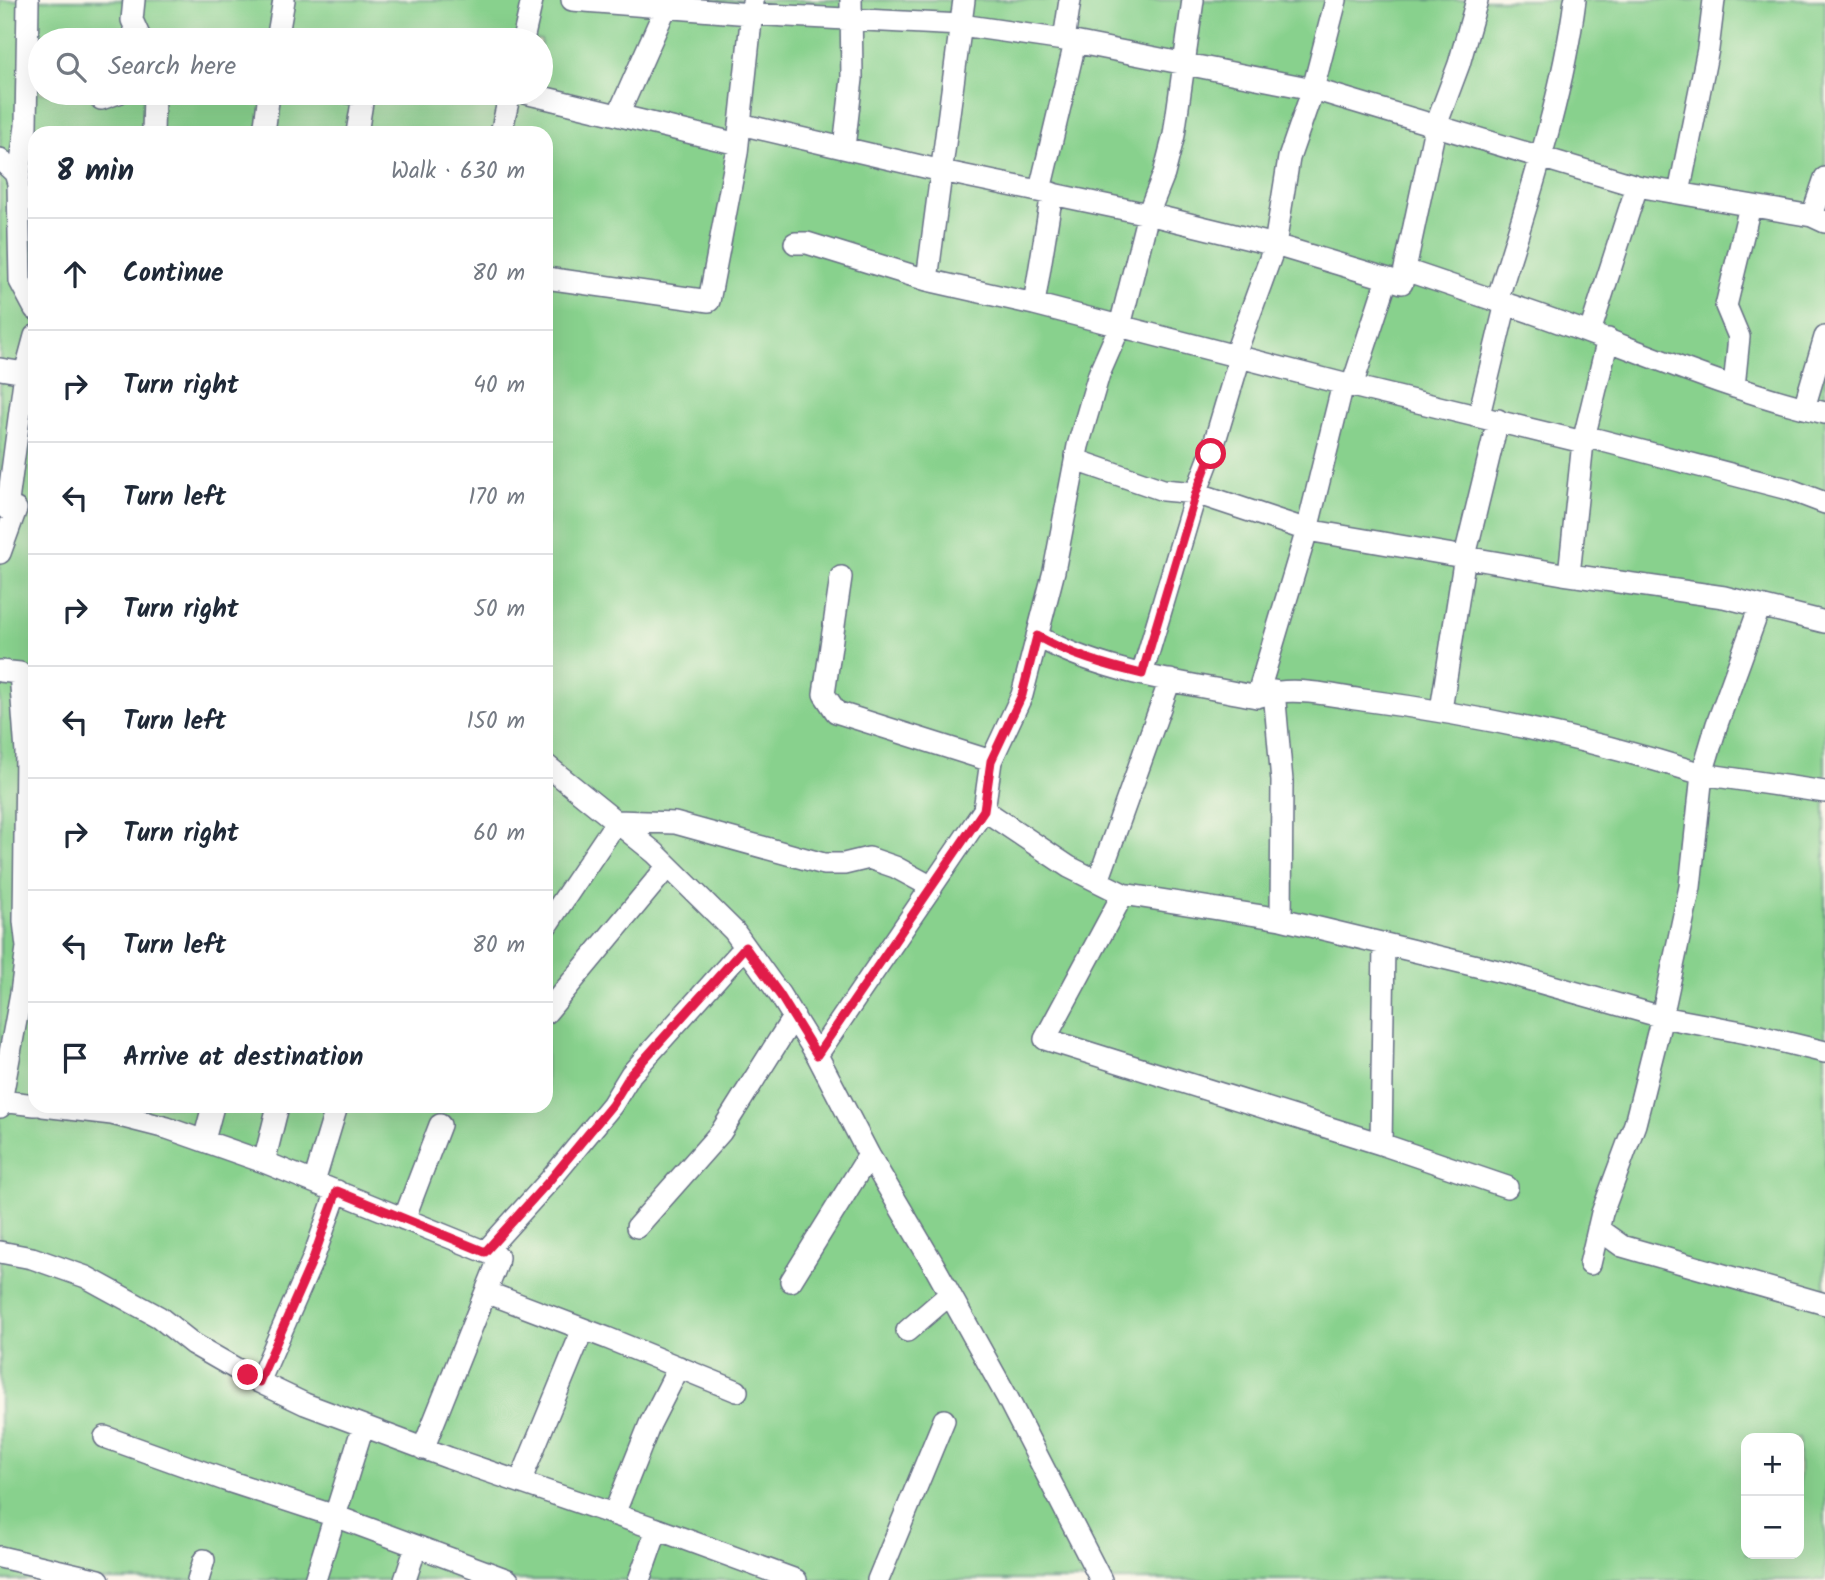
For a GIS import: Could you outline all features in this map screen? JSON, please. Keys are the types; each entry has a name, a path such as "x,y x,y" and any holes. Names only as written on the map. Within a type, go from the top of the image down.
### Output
{"street":[{"path":"28,0 26,126 18,183 20,281 28,296"},
{"path":"134,0 132,20 136,28"},
{"path":"279,28 284,0"},
{"path":"526,28 532,0"},
{"path":"572,0 850,10 1069,41 1313,89 1435,128 1637,186 1819,219 1825,178"},
{"path":"927,279 964,0"},
{"path":"1034,304 1046,191 1069,41 1070,0"},
{"path":"817,1055 984,810 991,761 1022,695 1054,571 1076,460 1099,374 1120,326 1148,214 1164,174 1174,135 1193,0"},
{"path":"1142,674 1196,493 1211,454 1237,356 1275,245 1289,158 1313,89 1336,0"},
{"path":"1281,919 1282,781 1265,694 1347,385 1396,274 1435,128 1459,64 1477,0"},
{"path":"1441,710 1489,417 1502,302 1569,43 1575,0"},
{"path":"1679,193 1708,49 1714,0"},
{"path":"618,115 666,3"},
{"path":"553,279 709,302 739,134 752,7"},
{"path":"844,147 852,79 850,10"},
{"path":"553,100 618,115 844,147 942,171 1148,214 1396,274 1502,302 1599,335 1734,387 1815,410 1825,337"},
{"path":"153,126 154,105"},
{"path":"265,126 268,105"},
{"path":"358,126 362,105"},
{"path":"503,126 507,105"},
{"path":"0,159 15,173 18,183"},
{"path":"1569,575 1583,439 1599,335 1637,186"},
{"path":"1734,387 1739,337 1726,306 1750,206"},
{"path":"795,243 807,243 927,279 1347,385 1788,489 1825,503"},
{"path":"0,552 15,510 7,447 28,362"},
{"path":"0,369 25,373"},
{"path":"1076,460 1163,490 1196,493 1307,530 1569,575 1724,597 1825,622"},
{"path":"841,577 824,694 836,712 991,761"},
{"path":"1590,1264 1602,1213 1634,1124 1662,1017 1689,887 1702,774 1717,724 1760,606"},
{"path":"1037,636 1073,654 1170,680 1265,694 1322,694 1441,710 1642,755 1702,774 1825,792"},
{"path":"0,671 20,673 26,752 24,921 28,935"},
{"path":"1098,881 1170,680"},
{"path":"553,771 668,866 734,931 794,1016 1007,1397 1101,1580"},
{"path":"984,810 1069,867 1123,894 1281,919 1510,974 1662,1017 1748,1033 1825,1052"},
{"path":"617,821 675,822 824,864 844,864 869,858 895,867 932,887"},
{"path":"553,916 617,821"},
{"path":"553,1005 668,866"},
{"path":"1123,894 1045,1039 1381,1144 1507,1187"},
{"path":"1381,1144 1384,944"},
{"path":"485,1252 550,1180 612,1105 631,1074 745,947"},
{"path":"28,959 1,1104 28,1105"},
{"path":"638,1227 721,1132 794,1016"},
{"path":"122,1113 264,1162 498,1258 498,1264 423,1449"},
{"path":"204,1140 211,1113"},
{"path":"264,1162 276,1113"},
{"path":"314,1182 335,1113"},
{"path":"404,1219 440,1125"},
{"path":"791,1280 870,1155"},
{"path":"259,1382 313,1259 337,1191"},
{"path":"1598,1229 1622,1246 1825,1304"},
{"path":"0,1252 32,1258 86,1277 159,1317 194,1344 259,1382 305,1404 423,1449 657,1529 790,1579"},
{"path":"486,1292 737,1391"},
{"path":"907,1331 950,1294"},
{"path":"520,1482 583,1329"},
{"path":"614,1514 650,1424 679,1367"},
{"path":"878,1580 944,1420"},
{"path":"314,1580 363,1426"},
{"path":"105,1437 335,1516 508,1580"},
{"path":"639,1580 657,1529"},
{"path":"405,1580 416,1547"},
{"path":"0,1557 41,1573 99,1580"}],"green space":[{"path":"0,0 1825,0 1825,1580 0,1580"}],"route":[{"path":"248,1375 259,1382 313,1259 337,1191 485,1252 550,1180 612,1105 631,1074 745,947 780,995 817,1055 984,810 991,761 1022,695 1037,636 1061,650 1142,674 1196,493 1211,454"}]}
